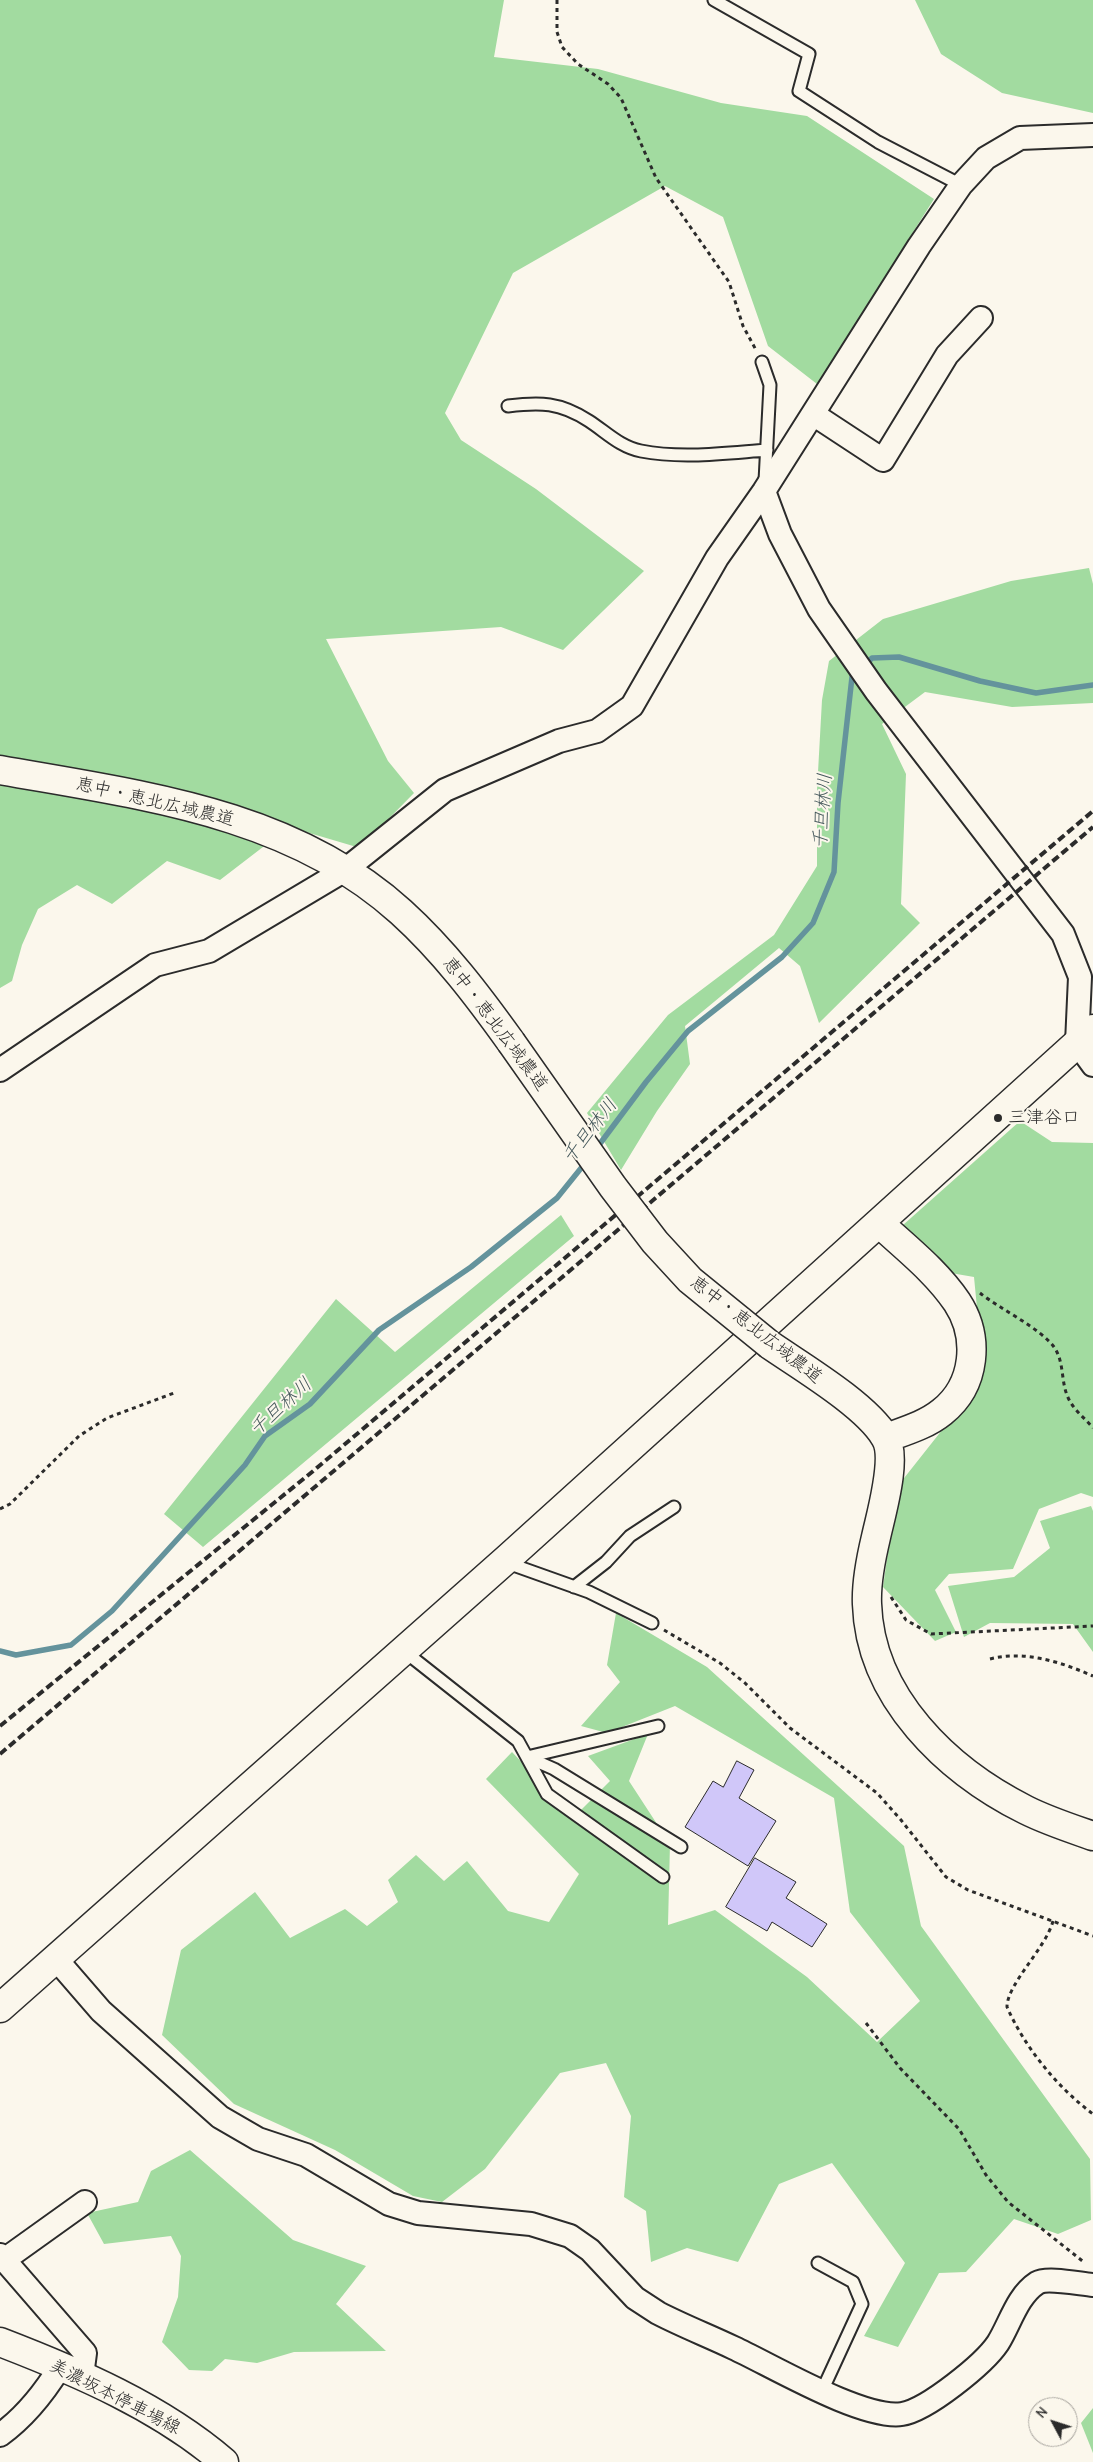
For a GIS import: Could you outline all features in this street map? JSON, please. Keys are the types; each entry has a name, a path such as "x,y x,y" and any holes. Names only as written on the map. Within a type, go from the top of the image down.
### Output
{"street":[{"path":"0,1070 155,966 209,951 345,870 446,790 559,741 597,731 632,706 718,558 764,491 919,246 961,185 986,158 1020,138 1093,135"},
{"path":"813,414 883,460 947,355 981,318"},
{"path":"764,491 780,534 819,609 876,691 1062,934 1080,977 1085,1036 1093,1065"},
{"name":"恵中・恵北広域農道","path":"0,770 142,795 214,812 272,832 307,848 345,870 400,911 426,936 472,988 613,1187 655,1242 690,1280 770,1345 862,1410 886,1438"},
{"path":"0,2008 508,1558 1085,1036"},
{"path":"879,1223 938,1278 958,1303 968,1325 972,1345 966,1380 957,1396 942,1412 921,1425 886,1438 890,1463 868,1585 867,1604 869,1626 878,1658 899,1702 922,1731 961,1769 982,1784 1034,1814 1093,1836"},
{"path":"56,1959 101,2011 220,2117 258,2139 306,2155 390,2204 418,2213 531,2224 570,2236 590,2250 635,2298 658,2313 822,2392 885,2414 902,2414 924,2406 985,2358 998,2344 1025,2295 1038,2282 1090,2275"},
{"path":"0,2435 12,2426 46,2389 71,2371 85,2353 2,2258 85,2202"},
{"name":"美濃坂本停車場線","path":"0,2342 71,2371 177,2427 224,2462"}],"lane":[{"path":"714,0 809,54 799,92 878,142 961,185"},
{"path":"762,362 770,385 764,491"},
{"path":"508,406 540,402 557,406 587,420 620,444 641,451 685,454 767,450"},
{"path":"574,1587 606,1562 630,1536 674,1507"},
{"path":"508,1558 516,1566 574,1587 652,1624"},
{"path":"404,1651 518,1741 547,1794 663,1877"},
{"path":"527,1757 658,1726"},
{"path":"527,1757 554,1769 680,1847"},
{"path":"818,2263 853,2282 862,2304 822,2392"}],"path":[{"path":"556,0 557,32 562,47 578,64 608,84 621,98 656,178 728,282 743,326 762,362"},
{"path":"979,1292 1054,1347 1060,1359 1066,1395 1073,1407 1093,1428"},
{"path":"0,1510 10,1504 79,1436 107,1418 174,1393"},
{"path":"868,1585 884,1588 906,1620 931,1634 1093,1626"},
{"path":"652,1624 720,1663 745,1683 790,1728 877,1793 946,1877 968,1890 1093,1936"},
{"path":"990,1659 1004,1656 1034,1657 1093,1676"},
{"path":"1053,1922 1011,1993 1007,2007 1052,2077 1077,2102 1093,2114"},
{"path":"866,2023 900,2068 959,2129 986,2175 1008,2202 1090,2275"}],"green space":[{"path":"0,0 504,0 494,57 598,69 721,103 807,116 934,199 817,384 768,346 723,217 665,186 513,273 445,413 461,440 536,489 644,571 563,650 501,627 326,639 388,761 414,793 360,848 289,827 220,880 167,861 112,904 77,885 38,909 22,945 12,981 0,988"},
{"path":"915,0 1093,0 1093,113 1002,93 941,54"},
{"path":"1089,568 1093,584 1093,703 1012,707 925,692 882,724 906,774 901,904 920,923 819,1023 800,966 779,948 685,1026 690,1064 657,1111 621,1170 587,1113 668,1015 774,935 817,866 817,790 822,700 829,661 883,619 1011,581"},
{"path":"1020,1121 1052,1142 1093,1143 1093,1497 1081,1493 1039,1509 1013,1569 949,1574 935,1590 956,1632 935,1641 883,1587 897,1487 965,1401 986,1356 977,1308 974,1277 945,1272 903,1225"},
{"path":"561,1215 574,1236 203,1547 164,1514 336,1299 395,1352"},
{"path":"1091,1506 1093,1511 1093,1652 1073,1624 990,1623 964,1637 948,1586 1014,1577 1050,1548 1040,1521"},
{"path":"616,1613 707,1667 904,1846 921,1926 1090,2159 1091,2220 1058,2234 1014,2219 966,2272 939,2273 898,2347 864,2336 905,2263 832,2163 779,2184 738,2262 687,2248 651,2262 646,2211 624,2197 631,2116 606,2063 560,2073 485,2169 442,2202 413,2196 335,2150 234,2104 162,2035 181,1950 255,1892 290,1938 345,1909 367,1926 398,1902 388,1880 416,1855 444,1881 467,1861 508,1911 549,1922 579,1874 486,1779 512,1752 574,1817 610,1781 588,1756 648,1734 629,1781 670,1844 668,1925 715,1910 807,1977 877,2042 920,2001 850,1912 834,1798 675,1706 607,1733 581,1726 620,1682 607,1665"},
{"path":"190,2150 293,2240 366,2266 336,2304 386,2351 294,2352 257,2363 225,2359 212,2371 189,2370 162,2342 178,2297 181,2256 171,2236 104,2244 87,2213 138,2202 151,2171"},
{"path":"1093,2408 1093,2453 1081,2423"}],"building":[{"path":"737,1761 754,1770 739,1798 776,1821 748,1866 685,1827 713,1781 723,1787"},
{"path":"755,1858 796,1882 786,1898 827,1924 812,1947 772,1922 767,1931 726,1907"}],"waterway":[{"name":"千旦林川","path":"864,666 872,658 899,657 980,681 1036,693 1093,685"},
{"name":"千旦林川","path":"596,1149 646,1082 688,1031 782,957 813,923 834,872 838,803 852,677 857,672"},
{"name":"千旦林川","path":"0,1651 16,1655 71,1645 112,1611 245,1465 265,1436 310,1404 379,1330 471,1267 557,1198 586,1162"}],"railway":[{"path":"0,1726 312,1472 1093,811"},
{"path":"0,1754 1093,827"}],"place":[{"name":"三津谷口","path":"998,1118"}]}
